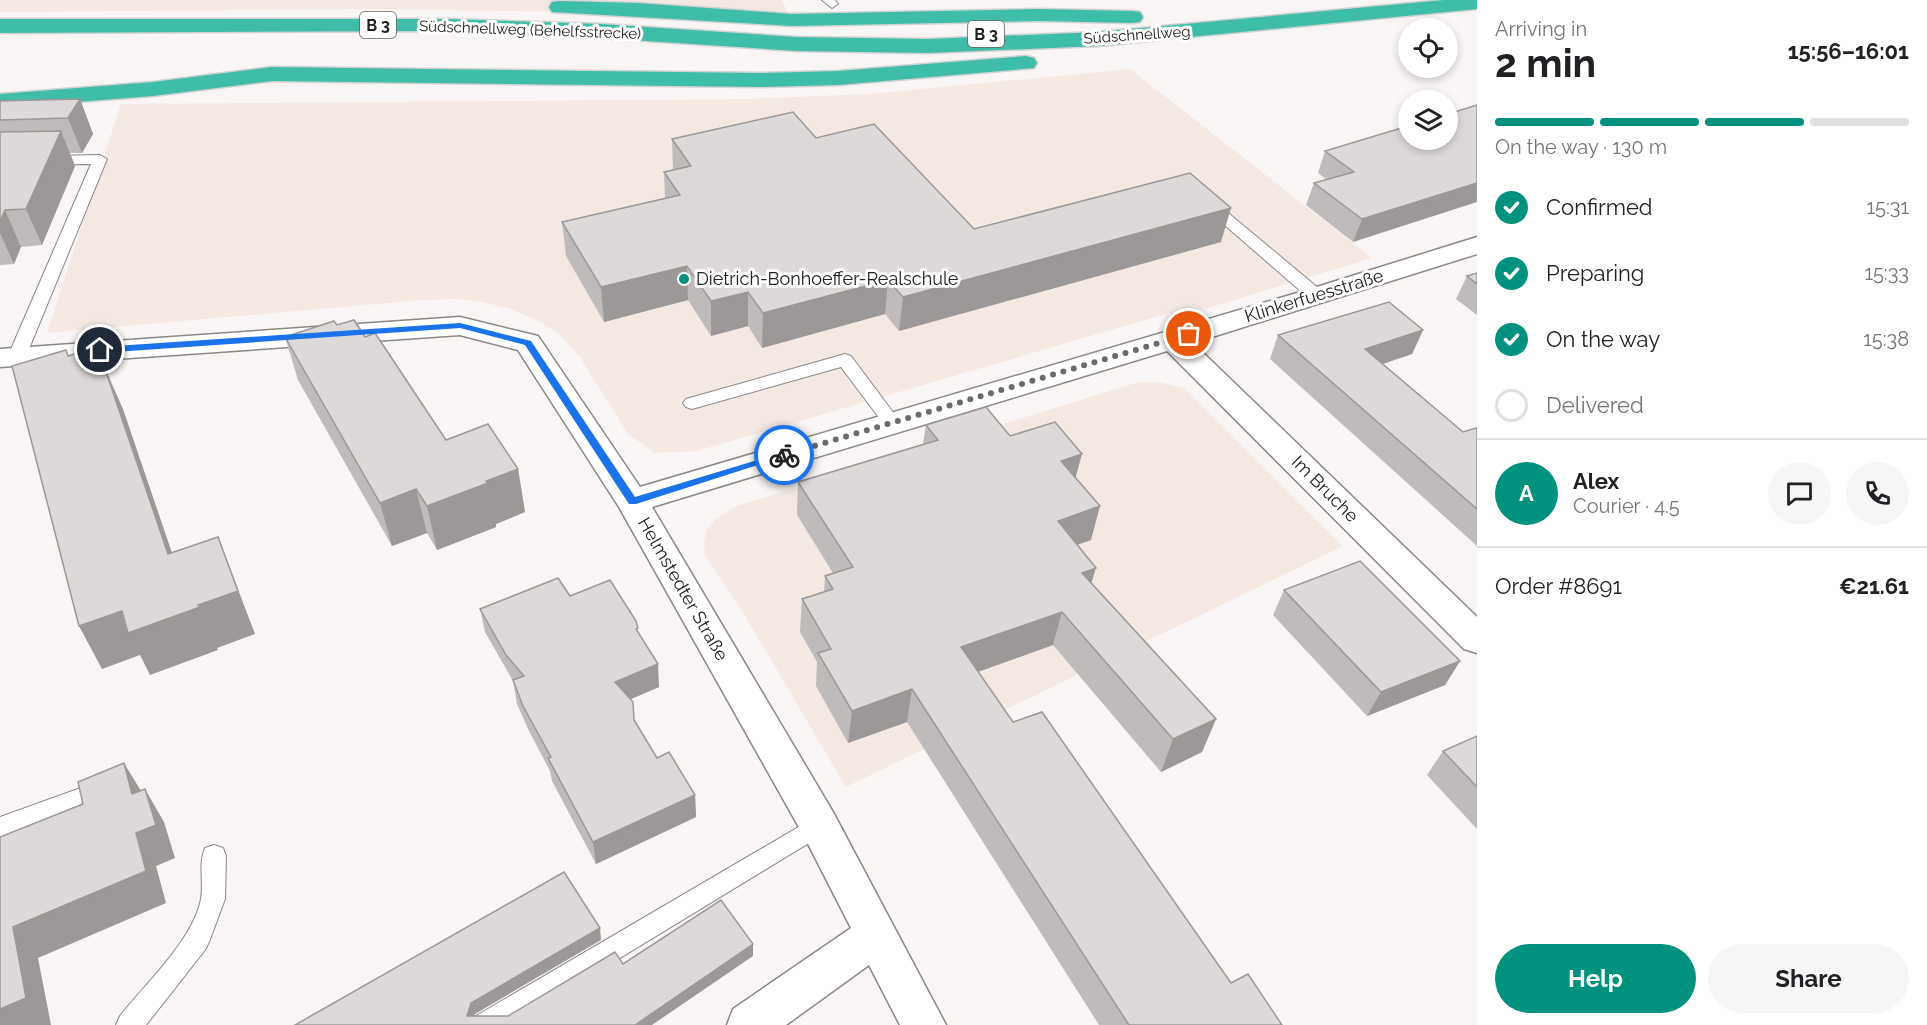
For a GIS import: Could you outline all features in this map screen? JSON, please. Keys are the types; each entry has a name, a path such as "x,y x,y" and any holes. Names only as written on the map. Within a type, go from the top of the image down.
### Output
{"highway":[{"name":"Südschnellweg","path":"795,40 1101,28 1361,0"},
{"name":"Südschnellweg","path":"795,40 928,46 1098,39 1446,8 1477,3"},
{"path":"537,6 638,9 792,20 1039,15 1178,19"},
{"path":"0,101 153,89 272,74 621,80 838,78 1062,60 1215,43 1346,27 1446,8"},
{"name":"B 3","path":"0,18 157,20"},
{"name":"Südschnellweg (Behelfsstrecke)","path":"157,20 458,26 795,40"},
{"name":"B 3","path":"0,26 157,20"}],"street":[{"name":"Klinkerfuesstraße","path":"632,501 1317,296 1477,245"},
{"name":"Helmstedter Straße","path":"9,357 460,326 528,343 632,501 819,825 924,1025"},
{"name":"Im Bruche","path":"1172,339 1477,639"},
{"path":"749,1025 877,934"}],"lane":[{"path":"0,161 100,159 9,357"},
{"path":"1210,205 1317,296"},
{"path":"692,403 845,360 892,423"},
{"path":"0,828 89,795"},
{"path":"485,1025 819,825"},
{"path":"129,1025 196,942 213,899 214,856"}],"shaded area":[{"path":"0,0 781,0 790,15 368,9 0,12"},
{"name":"Dietrich-Bonhoeffer-Realschule","path":"1130,69 1372,258 1175,318 1169,313 697,451 655,453 628,434 580,357 558,333 511,309 482,302 457,299 422,300 47,333 121,104 746,99 868,94"},
{"path":"1139,382 1158,382 1184,388 1343,546 846,787 742,611 705,555 704,542 707,529 717,518 737,506"}],"building":[{"path":"80,99 68,118 0,120 0,101"},
{"path":"1477,105 1477,183 1362,219 1314,183 1354,172 1325,151 1398,129 1398,150 1458,150 1458,111"},
{"path":"793,112 816,138 874,124 974,229 1190,173 1231,208 903,297 888,280 763,313 748,292 711,301 687,266 601,287 562,222 680,195 664,172 691,166 672,139"},
{"path":"61,131 26,209 5,210 0,222 0,132"},
{"path":"1477,273 1477,284 1467,276"},
{"path":"1389,302 1423,330 1365,349 1463,432 1477,429 1477,509 1278,335"},
{"path":"354,320 365,337 375,333 446,440 488,424 518,469 427,506 416,489 380,503 285,337 334,321 337,325"},
{"path":"66,350 68,356 88,350 93,368 104,366 168,554 218,537 238,591 128,633 122,611 79,626 12,366"},
{"path":"986,407 1010,436 1055,422 1082,454 1061,461 1100,506 1058,521 1096,568 1082,573 1216,719 1173,739 1062,612 961,647 1013,722 1042,712 1231,983 1248,974 1282,1025 1129,1025 912,689 852,711 818,653 831,649 802,599 833,589 825,576 853,567 798,482 938,440 926,425"},
{"path":"1360,561 1460,661 1381,692 1284,590"},
{"path":"558,578 570,596 610,580 636,621 638,628 636,629 658,664 615,682 633,702 634,720 657,758 669,752 695,795 593,842 523,706 513,680 524,676 506,655 480,609"},
{"path":"1477,736 1477,787 1443,751"},
{"path":"124,763 132,794 145,789 156,825 136,833 146,871 13,927 26,998 0,1009 0,837 83,804 78,782"},
{"path":"564,872 600,928 471,1003 467,1016 508,1016 615,952 623,964 721,900 753,944 635,1025 295,1025"}],"way so far":[{"path":"784,455 1189,334"}],"place":[{"name":"Dietrich-Bonhoeffer-Realschule","path":"684,279"}],"route":[{"path":"100,350 460,326 528,343 632,501 784,455"}]}
